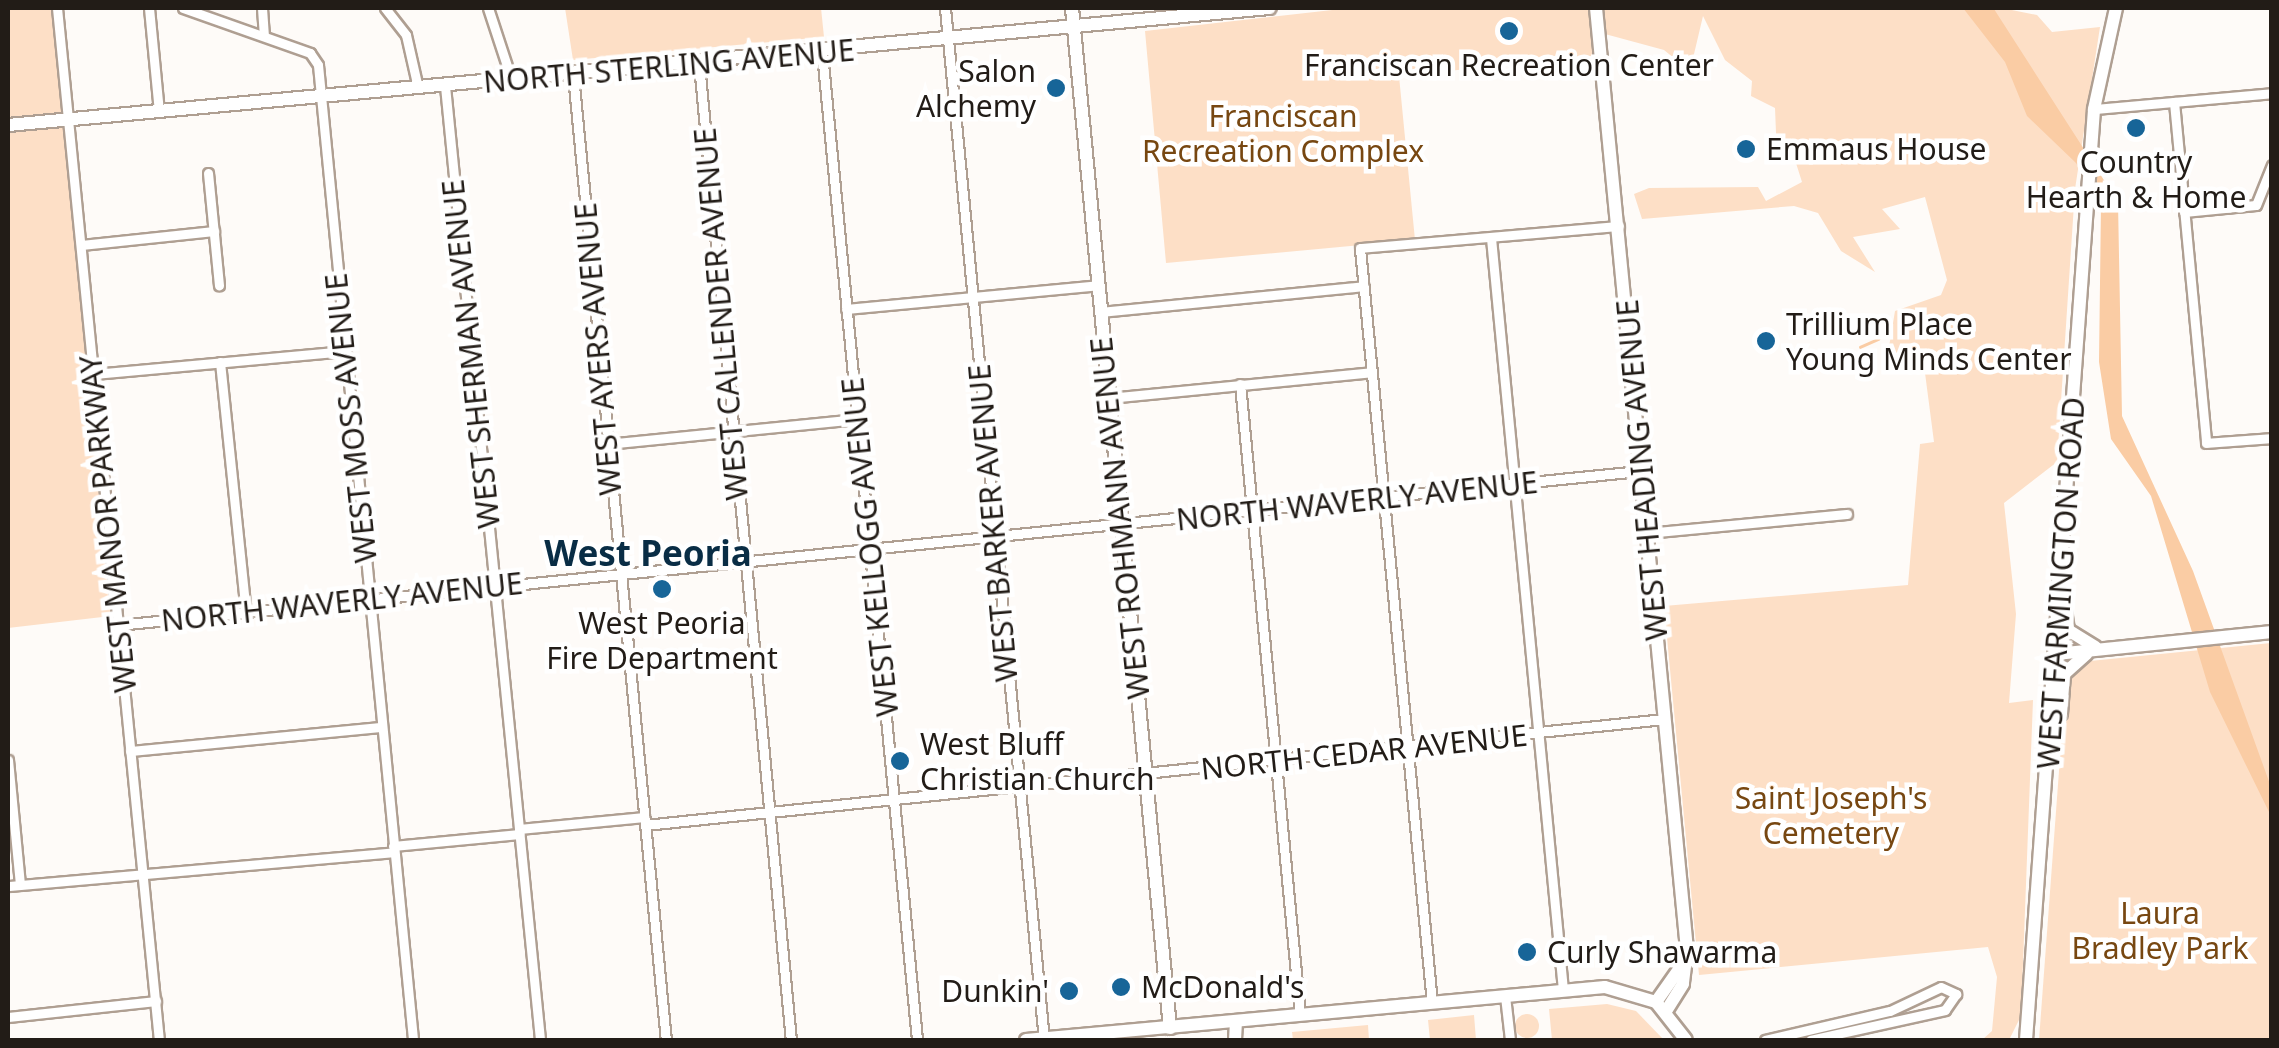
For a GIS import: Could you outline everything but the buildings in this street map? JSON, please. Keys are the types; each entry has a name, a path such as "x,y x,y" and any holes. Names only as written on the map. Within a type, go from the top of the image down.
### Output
{"street":[{"name":"WEST MANOR PARKWAY","path":"57,8 160,1040"},
{"path":"149,8 159,111"},
{"name":"WEST MOSS AVENUE","path":"183,8 264,35 316,58 412,1040"},
{"path":"262,8 264,35"},
{"path":"385,8 406,35 418,88"},
{"path":"488,8 511,78"},
{"name":"WEST BARKER AVENUE","path":"945,8 1044,1039"},
{"name":"WEST ROHMANN AVENUE","path":"1072,8 1170,1028"},
{"name":"NORTH STERLING AVENUE","path":"8,125 948,42 1187,12 1266,8"},
{"name":"WEST HEADING AVENUE","path":"1596,8 1685,933 1681,968 1661,1007"},
{"name":"WEST FARMINGTON ROAD","path":"2026,1040 2046,809 2094,109 2116,8"},
{"name":"WEST KELLOGG AVENUE","path":"822,52 917,1040"},
{"name":"WEST CALLENDER AVENUE","path":"699,64 791,1040"},
{"name":"WEST AYERS AVENUE","path":"573,75 666,1040"},
{"name":"WEST SHERMAN AVENUE","path":"444,86 540,1040"},
{"path":"2094,109 2272,93"},
{"path":"2174,102 2206,443 2272,438"},
{"path":"2184,212 2256,205 2272,165"},
{"path":"208,173 219,285"},
{"path":"1432,1002 1360,248 1619,226"},
{"path":"81,245 214,232"},
{"path":"1490,238 1563,990"},
{"path":"846,309 1098,285"},
{"path":"1100,312 1364,286"},
{"path":"92,374 344,350"},
{"path":"220,362 246,612"},
{"path":"1108,398 1372,372"},
{"path":"1240,384 1300,1015"},
{"path":"606,444 858,419"},
{"name":"NORTH WAVERLY AVENUE","path":"118,624 1121,527 1640,470"},
{"path":"1646,533 1847,514"},
{"path":"2062,575 2068,630 2102,649"},
{"path":"2056,654 2272,632"},
{"path":"2046,809 2064,674 2102,649"},
{"name":"NORTH CEDAR AVENUE","path":"8,886 393,849 519,832 1019,790 1664,719"},
{"path":"130,751 381,727"},
{"path":"8,760 20,884"},
{"path":"1765,1040 1890,1010 1941,987 1956,994 1946,1010 1810,1040"},
{"path":"1026,1040 1109,1037 1432,1002 1618,988 1661,1007 1686,1040"},
{"path":"1505,996 1510,1040"},
{"path":"8,1017 156,1001"},
{"path":"1235,1040 1236,1022"}],"green space":[{"path":"8,8 52,8 111,616 8,628"},
{"path":"565,8 821,8 824,37 573,60"},
{"name":"Franciscan Recreation Complex","path":"1350,8 1589,8 1593,56 1399,76 1415,240 1166,263 1145,31"},
{"name":"Saint Joseph's Cemetery","path":"1604,8 2002,8 2037,15 2052,32 2100,27 2075,189 2057,462 2004,503 2016,614 2009,703 2033,700 2021,1016 2009,1040 1982,1040 1992,1031 1997,977 1988,947 1699,975 1664,606 1908,585 1920,444 1934,442 1925,373 1895,362 1889,347 1895,311 1941,295 1947,280 1925,197 1882,209 1900,229 1853,237 1875,272 1841,251 1818,213 1794,206 1642,219 1634,194 1649,188 1758,187 1766,201 1802,182 1795,160 1777,158 1775,108 1751,96 1752,81 1725,60 1703,16 1690,71 1664,50 1605,34"},
{"name":"Laura Bradley Park","path":"2271,643 2271,1040 2039,1040 2066,677 2080,662"},
{"path":"1607,1004 1636,1011 1664,1040 1552,1040 1549,1009"},
{"path":"1527,1014 1536,1017 1536,1035 1527,1038 1518,1035 1515,1026 1518,1017"},
{"path":"1474,1015 1476,1040 1430,1040 1428,1020"},
{"path":"1368,1025 1369,1040 1293,1040 1292,1032"}],"shaded area":[{"path":"1963,8 1994,9 2118,202 2122,416 2193,571 2271,787 2271,816 2210,692 2151,496 2111,439 2099,362 2101,204 2076,163 2027,116 2005,62"}],"waterway":[{"path":"1860,347 1878,339"}],"place":[{"name":"Franciscan Recreation Center","path":"1509,31"},
{"name":"Salon Alchemy","path":"1056,88"},
{"name":"Country Hearth & Home","path":"2136,128"},
{"name":"Emmaus House","path":"1746,149"},
{"name":"Trillium Place Young Minds Center","path":"1766,341"},
{"name":"West Peoria Fire Department","path":"662,589"},
{"name":"West Bluff Christian Church","path":"900,761"},
{"name":"Curly Shawarma","path":"1527,952"},
{"name":"McDonald's","path":"1121,987"},
{"name":"Dunkin'","path":"1069,991"}],"district":[{"name":"West Peoria","path":"648,553"}]}
